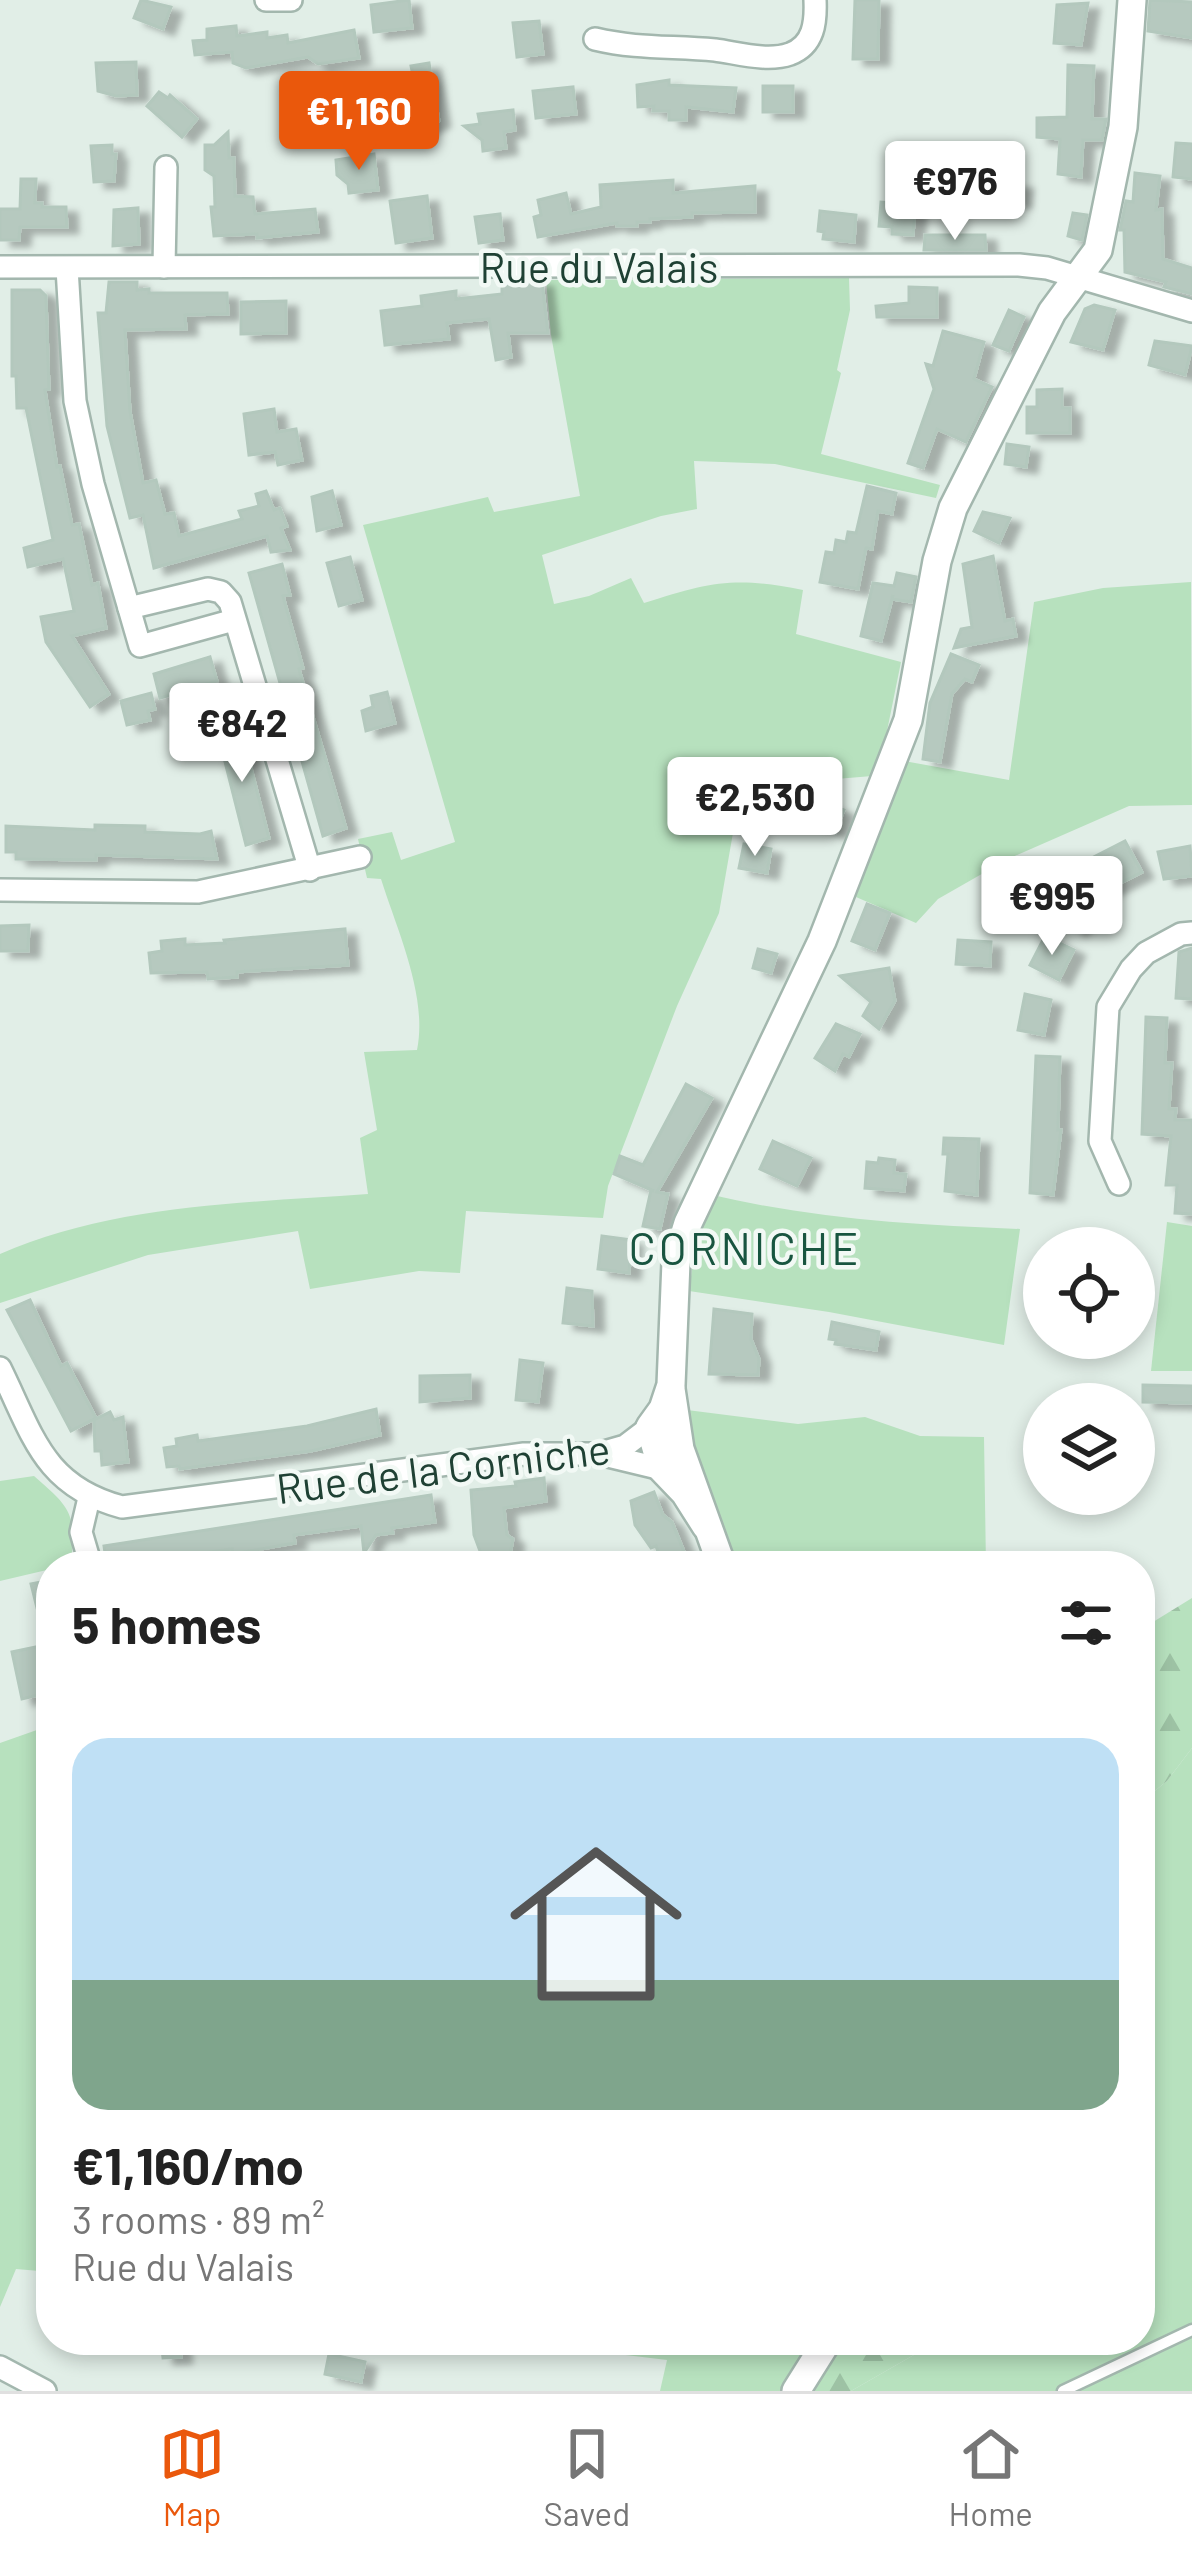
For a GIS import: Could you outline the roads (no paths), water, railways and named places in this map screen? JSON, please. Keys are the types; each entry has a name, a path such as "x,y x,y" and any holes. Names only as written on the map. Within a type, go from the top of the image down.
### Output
{"street":[{"path":"266,0 291,0"},
{"path":"595,39 638,49 769,57 791,54 809,40 816,22 815,0"},
{"name":"Rue de la Corniche","path":"89,1498 122,1507 151,1505 524,1454 597,1454 625,1446 650,1427 663,1409 671,1385 676,1262 688,1223 822,941 908,720 937,561 953,508 1052,312 1098,250 1123,127 1132,0"},
{"path":"164,267 166,167"},
{"name":"Rue du Valais","path":"0,267 1019,265 1192,310"},
{"path":"67,268 75,401 93,484 140,646 235,620"},
{"path":"129,608 208,589 221,592 230,602 310,870"},
{"path":"0,890 198,892 360,857"},
{"path":"1119,1184 1100,1141 1108,1006 1146,953 1192,933"},
{"path":"0,1368 49,1464 66,1484 89,1498 81,1532 87,1551"},
{"path":"671,1385 671,1459"},
{"path":"650,1427 716,1551"},
{"path":"597,1454 671,1459"},
{"path":"796,2391 818,2355"},
{"path":"0,2367 45,2391"}],"lane":[{"path":"1155,2349 1192,2330"},
{"path":"1063,2391 1143,2355"}],"district":[{"name":"CORNICHE","path":"745,1247"}]}
